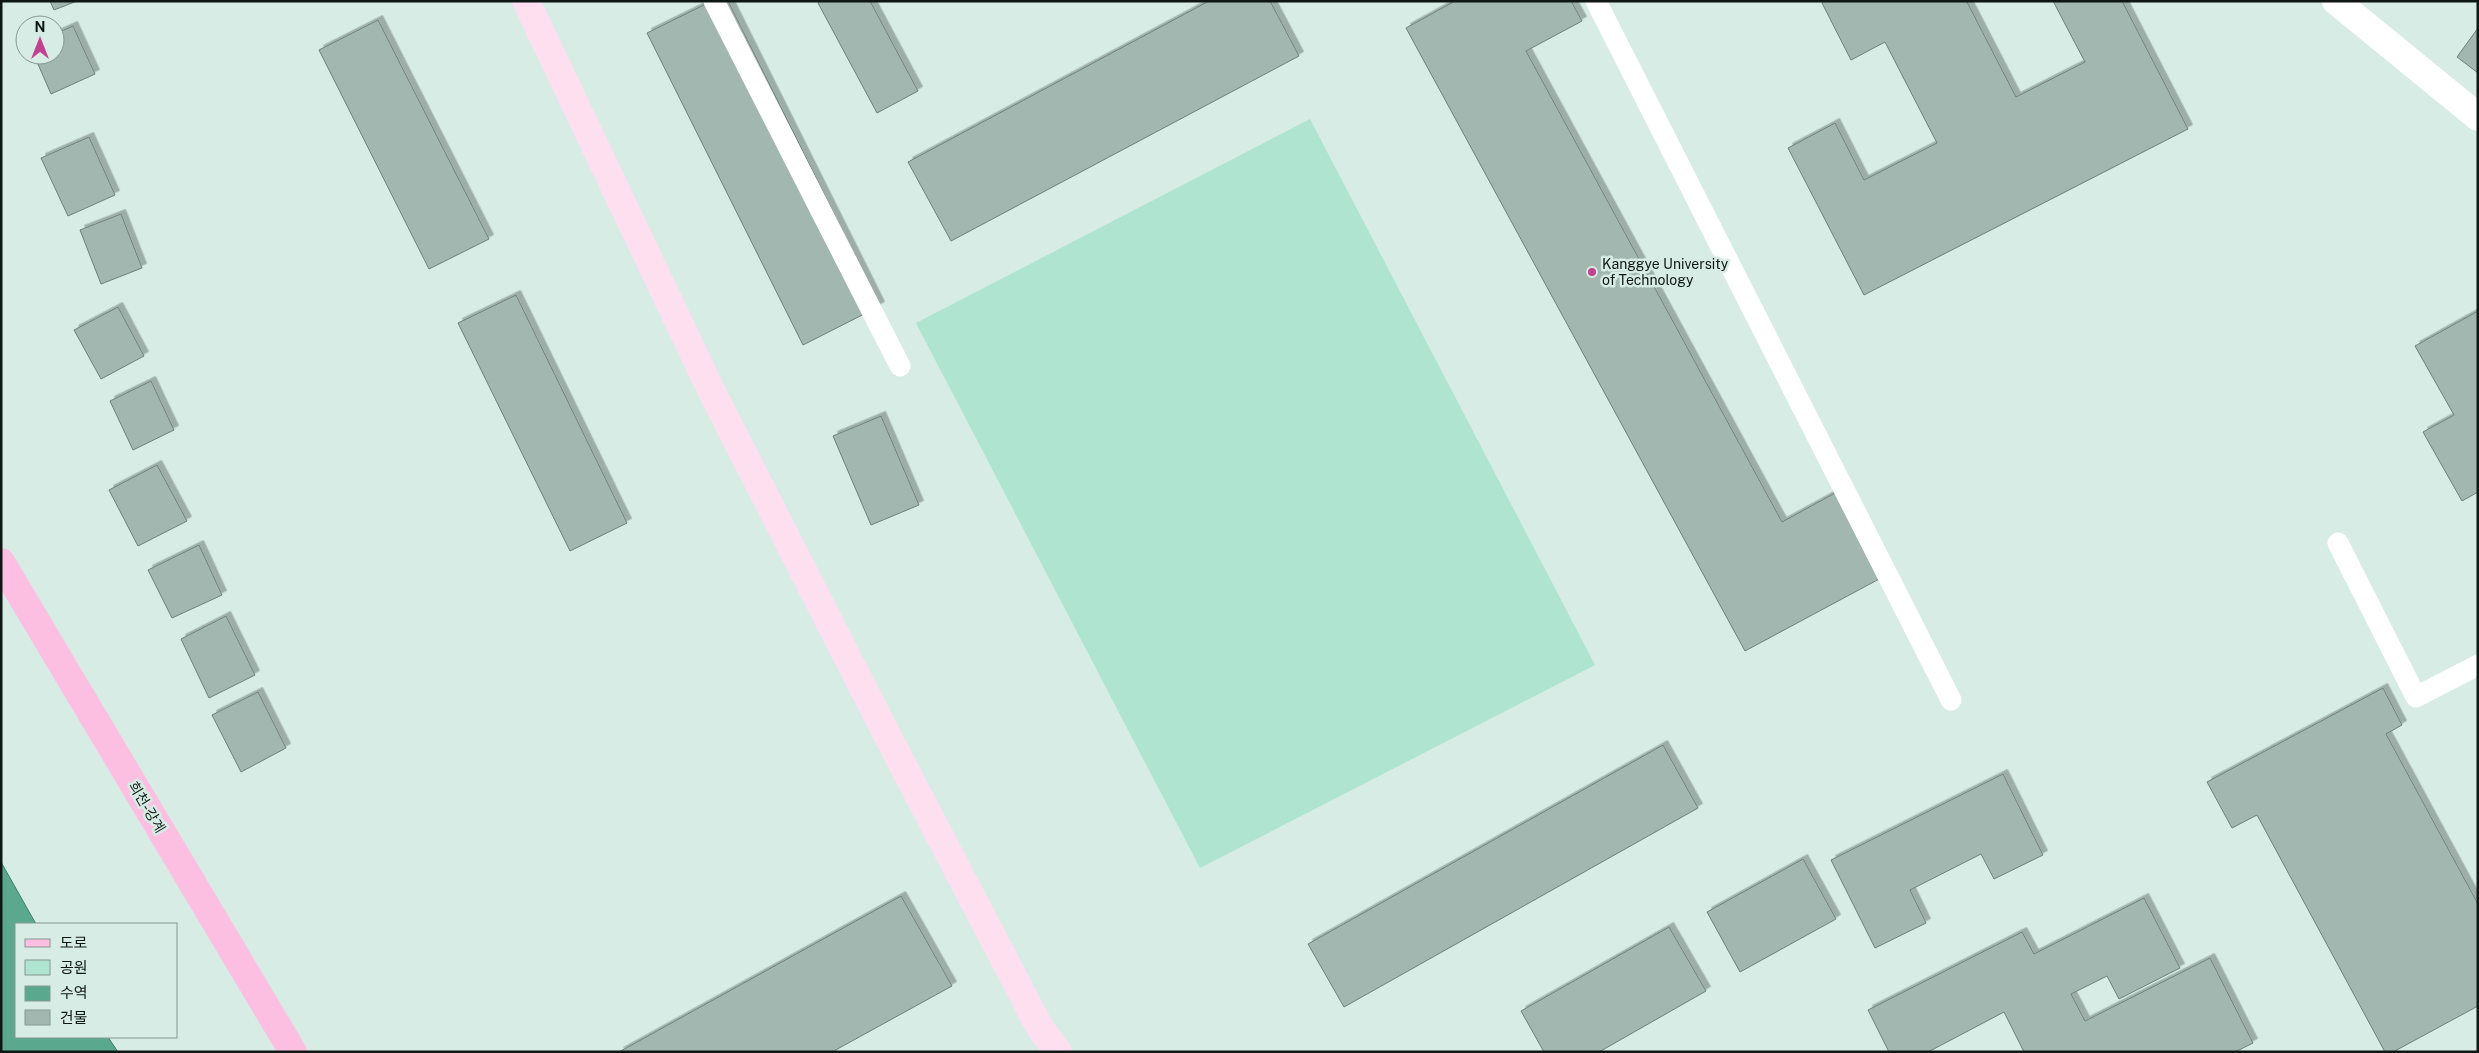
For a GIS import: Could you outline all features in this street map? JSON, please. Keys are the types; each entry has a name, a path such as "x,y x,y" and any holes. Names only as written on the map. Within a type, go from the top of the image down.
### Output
{"main road":[{"path":"526,1 712,392 890,742 1040,1028 1058,1052"},
{"name":"희천-강계","path":"1,562 293,1052"}],"street":[{"path":"2336,1 2478,117"}],"lane":[{"path":"714,1 900,366"},
{"path":"1596,1 1951,700"},
{"path":"2338,543 2416,696 2478,665"}],"green space":[{"path":"1310,119 1595,665 1200,868 916,323"}],"water":[{"path":"1,862 35,923 15,923 15,1038 109,1038 118,1052 1,1052"}],"building":[{"path":"50,1 77,1 54,10"},
{"path":"712,1 728,1 880,306 803,345 647,33"},
{"path":"821,1 870,1 918,91 877,113 818,3"},
{"path":"1209,1 1270,1 1299,56 951,241 908,162"},
{"name":"Kanggye University of Technology","path":"1455,1 1571,1 1582,21 1526,51 1782,522 1835,493 1881,578 1745,651 1406,28"},
{"path":"1824,1 1969,1 1967,2 2016,97 2085,62 2053,1 2122,1 2188,129 1864,295 1788,148 1835,123 1864,180 1937,143 1885,42 1851,60 1822,3"},
{"path":"378,20 489,239 429,269 319,50"},
{"path":"73,26 95,74 51,94 38,65 65,65 65,30"},
{"path":"2478,28 2478,73 2457,57"},
{"path":"89,137 115,195 68,216 41,158"},
{"path":"121,214 142,268 101,284 80,230"},
{"path":"516,295 627,523 570,551 458,323"},
{"path":"118,307 144,356 101,379 74,330"},
{"path":"2478,311 2478,492 2462,501 2423,432 2454,415 2415,346"},
{"path":"151,381 174,430 133,450 110,401"},
{"path":"881,416 919,505 871,525 833,436"},
{"path":"157,465 187,521 138,546 109,490"},
{"path":"199,545 222,595 172,618 148,570"},
{"path":"226,616 255,675 209,698 181,639"},
{"path":"2383,688 2402,725 2386,734 2478,904 2478,1006 2393,1052 2385,1052 2257,815 2232,828 2207,782"},
{"path":"258,692 286,748 241,772 212,715"},
{"path":"1663,745 1698,808 1344,1007 1308,944"},
{"path":"2003,774 2043,855 1994,879 1981,854 1910,890 1926,923 1875,948 1831,860"},
{"path":"1803,859 1836,919 1740,972 1707,912"},
{"path":"901,896 952,986 832,1052 619,1052"},
{"path":"2144,898 2180,968 2119,999 2107,976 2071,994 2085,1021 2210,958 2253,1043 2235,1052 2024,1052 2004,1012 1928,1052 1889,1052 1868,1010 2022,932 2034,954"},
{"path":"1669,927 1706,991 1599,1052 1544,1052 1521,1011"}],"place":[{"name":"Kanggye University of Technology","path":"1592,272"}]}
